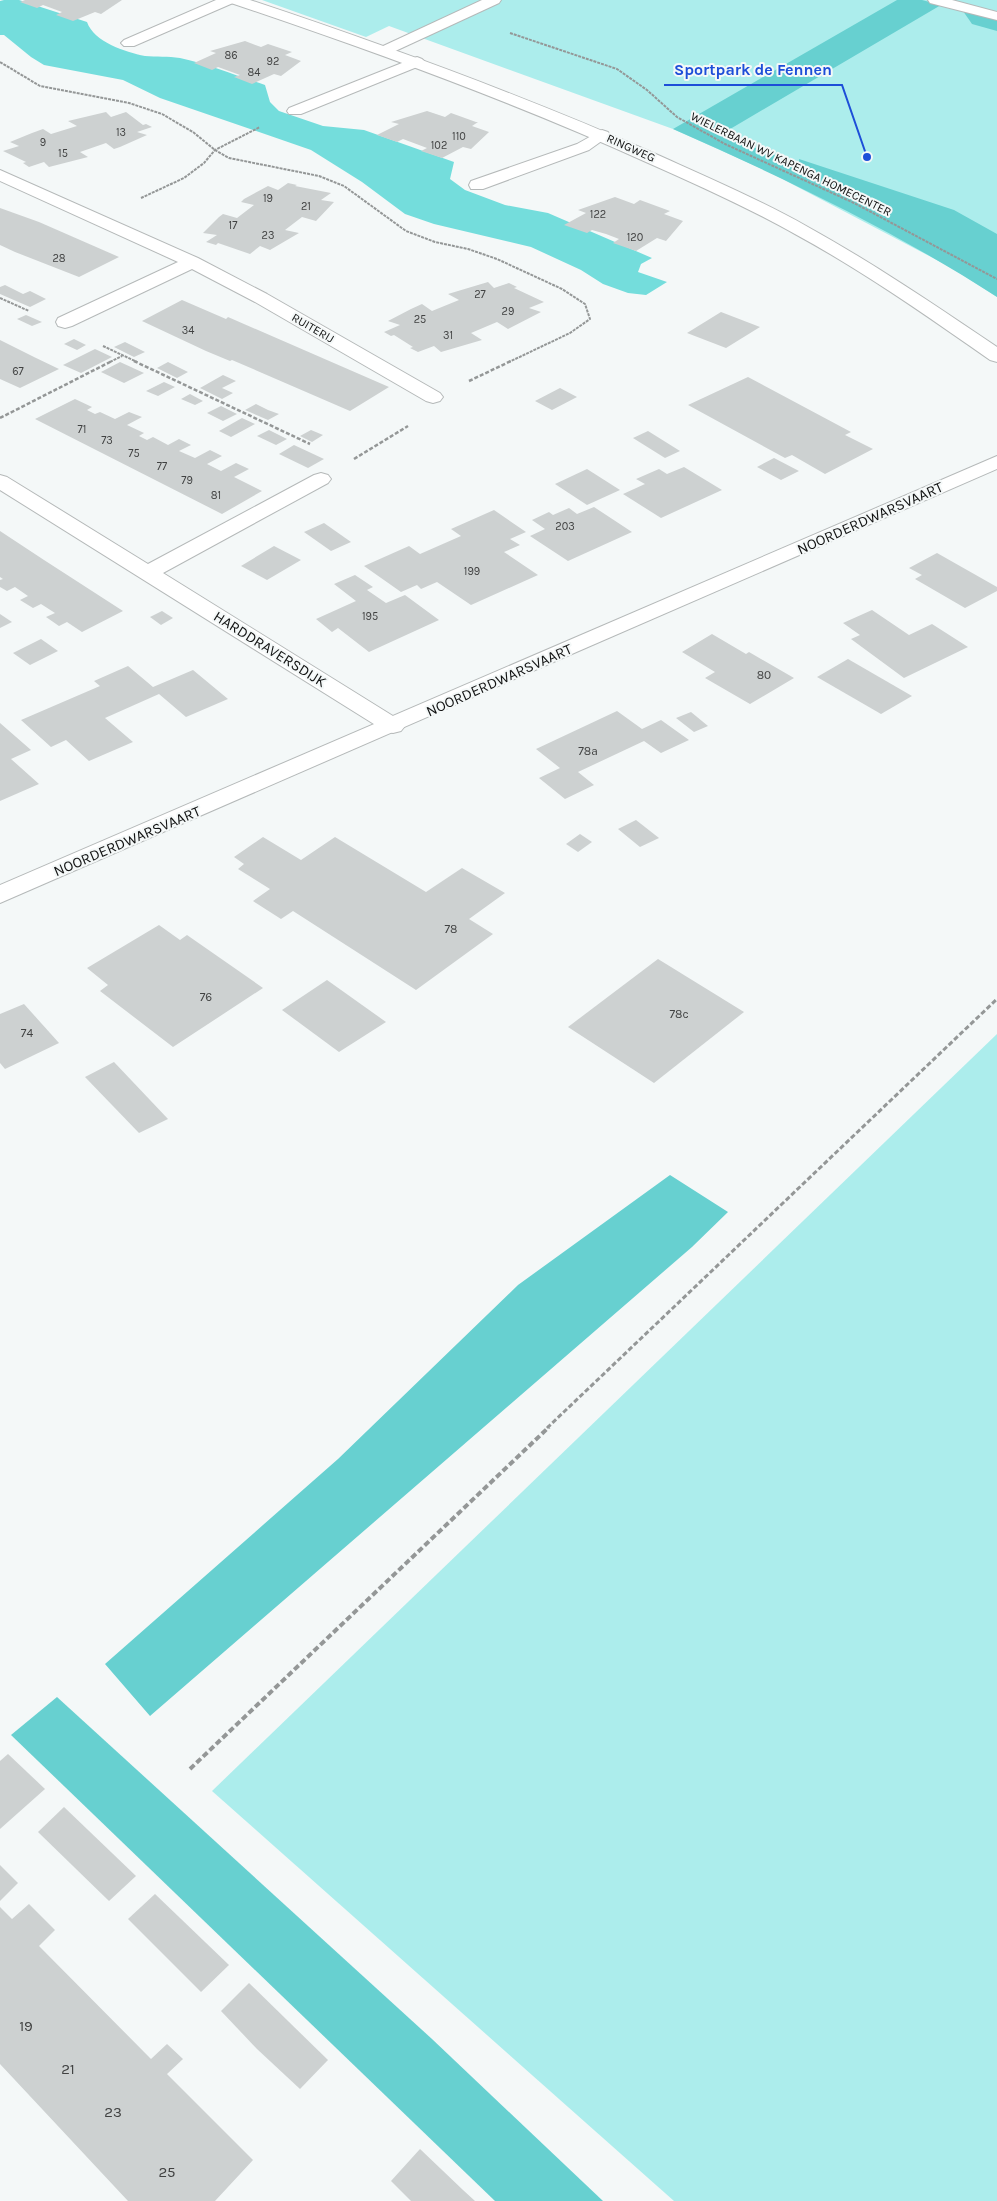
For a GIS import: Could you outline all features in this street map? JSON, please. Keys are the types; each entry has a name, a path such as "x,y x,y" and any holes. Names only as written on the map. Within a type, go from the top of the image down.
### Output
{"main road":[{"path":"129,43 228,0"},
{"name":"RINGWEG","path":"236,0 417,62 602,135 706,183 800,229 872,271 997,356"},
{"path":"386,50 494,0"},
{"path":"935,0 997,16"},
{"path":"295,111 417,62"},
{"path":"477,185 583,147 602,135"},
{"name":"RUITERIJ","path":"0,175 192,262 261,298 433,397"},
{"path":"65,322 192,262"},
{"name":"NOORDERDWARSVAART","path":"0,895 393,726 997,462"},
{"path":"147,573 321,479"},
{"name":"HARDDRAVERSDIJK","path":"0,481 393,726"}],"path":[{"name":"WIELERBAAN WV KAPENGA HOMECENTER","path":"505,31 617,69 647,90 677,117 725,144 854,203 997,279"},
{"path":"0,62 40,86 129,104 162,114 193,132 215,150 229,158 319,176 344,186 406,231 435,242 468,249 497,259 562,289 585,304 590,319 570,333 433,397"},
{"path":"88,215 124,205 184,178 204,163 215,150 248,132"},
{"path":"0,298 34,314"},
{"path":"96,343 312,445"},
{"path":"0,418 122,355"},
{"path":"321,479 446,403 433,397"},
{"path":"190,1769 997,999"}],"shaded area":[{"path":"19,0 87,22 96,35 111,45 128,52 145,56 176,57 265,85 270,102 279,111 323,126 364,130 454,162 450,179 465,190 505,205 548,213 652,258 641,264 638,272 667,282 646,295 628,293 603,284 581,270 531,247 434,224 405,214 362,182 311,150 160,98 123,80 44,65 4,35 0,35 0,1"},
{"path":"262,0 997,0 997,297 952,268 769,172 673,129 389,26 366,37"},
{"path":"897,0 922,0 941,5 720,135 799,164 799,159 954,210 997,234 997,297 879,228 797,186 673,129"},
{"path":"963,11 997,20 997,31 972,24"},
{"path":"997,1034 997,2201 674,2201 212,1791"},
{"path":"670,1175 728,1212 692,1247 150,1716 105,1664 338,1459 518,1285"},
{"path":"57,1697 432,2039 603,2201 495,2201 11,1735"}],"building":[{"path":"25,0 122,0 101,14 95,12 73,21 56,15 62,12 43,5 37,8 20,2"},
{"path":"245,41 261,47 268,44 292,52 285,55 301,61 281,76 274,74 252,84 234,77 240,75 218,67 212,70 194,63 216,53 210,51"},
{"path":"427,111 445,117 451,113 478,122 472,126 489,132 471,149 463,147 442,158 421,151 427,148 403,139 397,142 377,135 399,124 391,122"},
{"path":"106,112 111,117 126,112 143,125 146,124 152,127 137,132 147,135 120,147 114,149 106,143 80,152 88,157 49,167 44,162 29,167 23,163 26,162 3,151 19,146 10,142 32,133 43,129 51,134 77,126 68,121"},
{"path":"288,183 331,193 321,200 334,202 316,221 302,217 285,230 299,233 270,250 260,246 250,254 218,243 216,245 206,242 217,235 203,233 223,214 237,218 254,205 241,202 244,199 268,186 278,190"},
{"path":"615,197 634,204 640,200 670,211 664,214 683,221 666,241 657,238 636,251 613,243 619,239 606,234 592,230 587,233 564,225 586,213 578,210"},
{"path":"0,208 39,222 119,257 79,277 15,252 0,245"},
{"path":"488,282 494,288 509,283 517,287 514,288 544,302 529,308 541,312 508,329 497,322 471,333 482,340 441,352 434,346 418,352 394,335 391,336 384,332 400,325 388,321 411,309 422,304 432,311 459,300 448,294"},
{"path":"5,285 23,294 30,291 46,299 30,307 0,294 0,287"},
{"path":"182,300 226,319 228,317 389,387 350,411 232,360 230,361 206,351 142,321"},
{"path":"721,312 760,327 726,348 687,333"},
{"path":"26,315 42,322 32,326 17,319"},
{"path":"74,339 86,345 77,350 64,344"},
{"path":"0,340 59,369 20,388 0,379"},
{"path":"125,342 145,352 134,357 114,347"},
{"path":"95,349 112,357 81,373 63,365"},
{"path":"120,362 144,373 124,383 101,372"},
{"path":"168,362 188,372 177,378 157,368"},
{"path":"223,375 236,381 222,388 233,393 222,399 200,388"},
{"path":"748,377 851,432 845,435 873,449 825,474 792,455 785,458 688,405"},
{"path":"164,382 175,387 158,396 146,391"},
{"path":"560,388 577,397 552,410 535,401"},
{"path":"190,394 203,401 195,405 181,399"},
{"path":"75,399 92,407 87,410 95,414 100,412 115,419 129,412 142,417 127,425 144,433 139,436 147,440 153,437 168,445 179,439 191,445 179,451 195,458 210,450 222,456 207,464 221,471 236,463 249,469 234,477 262,491 222,514 35,419"},
{"path":"256,404 279,414 268,420 245,410"},
{"path":"221,406 237,414 223,421 207,413"},
{"path":"242,418 255,424 231,437 219,431"},
{"path":"269,430 287,439 276,445 257,436"},
{"path":"311,430 323,435 312,442 300,436"},
{"path":"648,431 680,451 665,458 633,438"},
{"path":"294,445 324,459 308,468 279,454"},
{"path":"774,458 799,471 781,480 757,467"},
{"path":"684,467 722,490 661,518 623,494 645,484 636,479 659,469 667,474"},
{"path":"587,469 620,490 587,505 555,484"},
{"path":"594,507 632,532 568,561 530,536 545,529 532,520 549,512 553,515 569,508 577,514"},
{"path":"494,510 526,532 510,539 520,545 504,552 538,575 471,605 437,582 421,589 417,585 401,592 364,566 409,546 420,554 461,536 451,529"},
{"path":"324,523 351,542 331,551 304,532"},
{"path":"0,531 123,611 82,632 67,622 59,626 46,617 55,613 41,604 33,608 20,600 28,596 15,587 7,591 0,587 0,580 3,579 0,577"},
{"path":"274,546 301,560 267,580 241,566"},
{"path":"937,553 997,587 997,591 965,608 915,579 922,575 909,568"},
{"path":"355,575 373,587 367,590 386,603 405,595 439,620 369,652 338,628 332,632 316,619 356,601 334,584"},
{"path":"872,610 909,635 932,624 968,647 904,678 851,639 860,635 843,623"},
{"path":"162,611 173,618 161,625 150,617"},
{"path":"0,614 12,622 0,628"},
{"path":"712,634 746,654 749,652 794,678 750,704 705,678 715,672 682,652"},
{"path":"41,639 58,651 30,665 13,653"},
{"path":"848,659 912,696 881,714 817,677"},
{"path":"128,666 153,687 193,670 228,699 186,717 159,694 105,718 133,742 89,761 66,740 51,747 21,720 100,686 94,681"},
{"path":"617,711 642,729 661,720 689,740 661,753 644,741 578,772 594,785 565,799 539,778 560,768 536,749"},
{"path":"691,712 708,726 694,732 676,718"},
{"path":"0,723 31,750 11,759 39,784 0,801"},
{"path":"636,820 659,838 640,847 618,829"},
{"path":"580,834 592,842 578,852 566,844"},
{"path":"263,837 301,860 335,837 426,892 462,868 505,893 469,919 493,934 416,990 293,911 281,919 253,901 270,889 238,869 244,864 234,857"},
{"path":"159,925 180,940 187,935 263,988 173,1047 100,991 108,985 87,968"},
{"path":"658,959 744,1012 654,1083 568,1027"},
{"path":"327,980 386,1022 339,1052 282,1010"},
{"path":"24,1004 59,1043 5,1069 0,1063 0,1014"},
{"path":"114,1062 168,1119 139,1133 85,1077"},
{"path":"8,1754 45,1789 0,1829 0,1761"},
{"path":"64,1807 136,1876 109,1901 38,1832"},
{"path":"0,1865 18,1883 0,1901"},
{"path":"155,1894 229,1965 201,1992 128,1919"},
{"path":"29,1904 55,1930 39,1946 151,2059 167,2044 183,2059 167,2074 253,2160 215,2201 128,2201 0,2064 0,1907 12,1919"},
{"path":"249,1983 328,2060 300,2089 257,2049 221,2011"},
{"path":"420,2149 475,2201 411,2201 391,2181"}],"place":[{"name":"Sportpark de Fennen","path":"867,157"}]}
